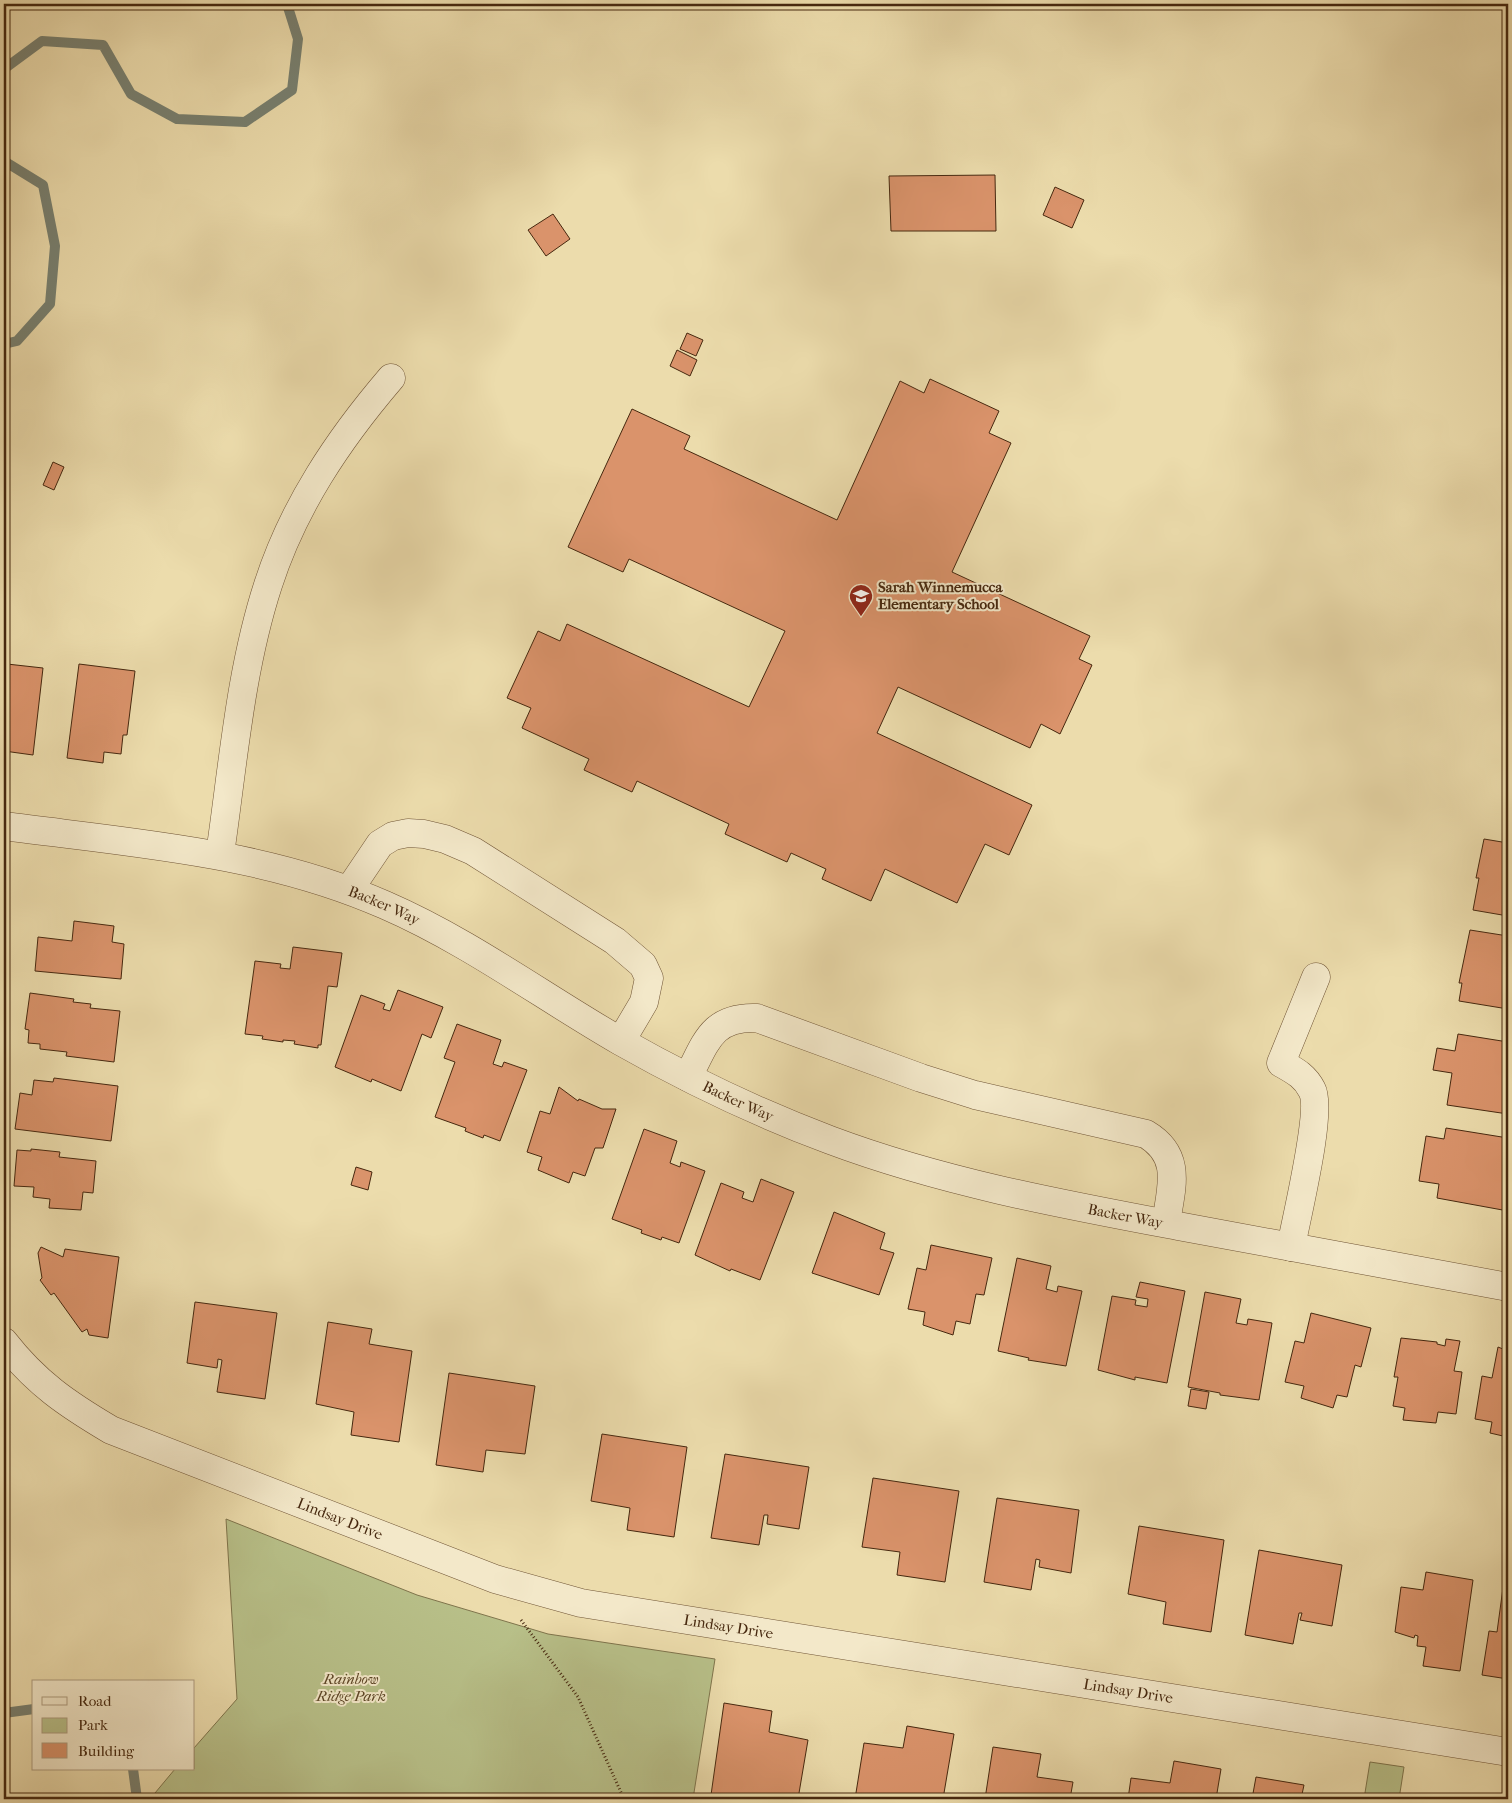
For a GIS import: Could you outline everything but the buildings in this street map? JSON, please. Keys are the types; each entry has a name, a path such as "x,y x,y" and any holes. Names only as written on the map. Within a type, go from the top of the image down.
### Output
{"street":[{"path":"220,854 254,634 268,585 286,537 307,494 332,453 391,378"},
{"name":"Backer Way","path":"4,826 220,854 283,869 349,890 426,925 621,1041 688,1077 772,1116 830,1140 879,1156 1044,1200 1508,1287"},
{"path":"349,890 380,844 394,836 408,833 424,834 445,839 473,851 615,941 643,965 649,978 644,1002 621,1041"},
{"path":"1291,1247 1315,1118 1314,1092 1302,1074 1281,1063 1316,977"},
{"path":"688,1077 710,1033 724,1022 741,1017 756,1018 921,1078 975,1095 1146,1134 1165,1149 1171,1162 1172,1180 1166,1223"},
{"name":"Lindsay Drive","path":"4,1342 26,1369 67,1404 111,1430 495,1579 563,1598 591,1605 1508,1752"}],"path":[{"path":"516,1614 530,1629 578,1697 624,1799"}],"green space":[{"name":"Rainbow Ridge Park","path":"226,1519 417,1595 548,1634 715,1659 693,1799 150,1799 174,1770 195,1770 195,1747 237,1699"},
{"path":"1370,1762 1404,1767 1399,1799 1364,1799"}],"waterway":[{"path":"4,69 42,41 103,45 131,94 177,119 245,122 292,90 298,39 287,4"},
{"path":"4,161 43,185 55,246 50,304 17,341 4,344"},
{"path":"4,1713 32,1709"},
{"path":"133,1770 137,1799"}],"place":[{"name":"Sarah Winnemucca Elementary School","path":"861,617"}]}
